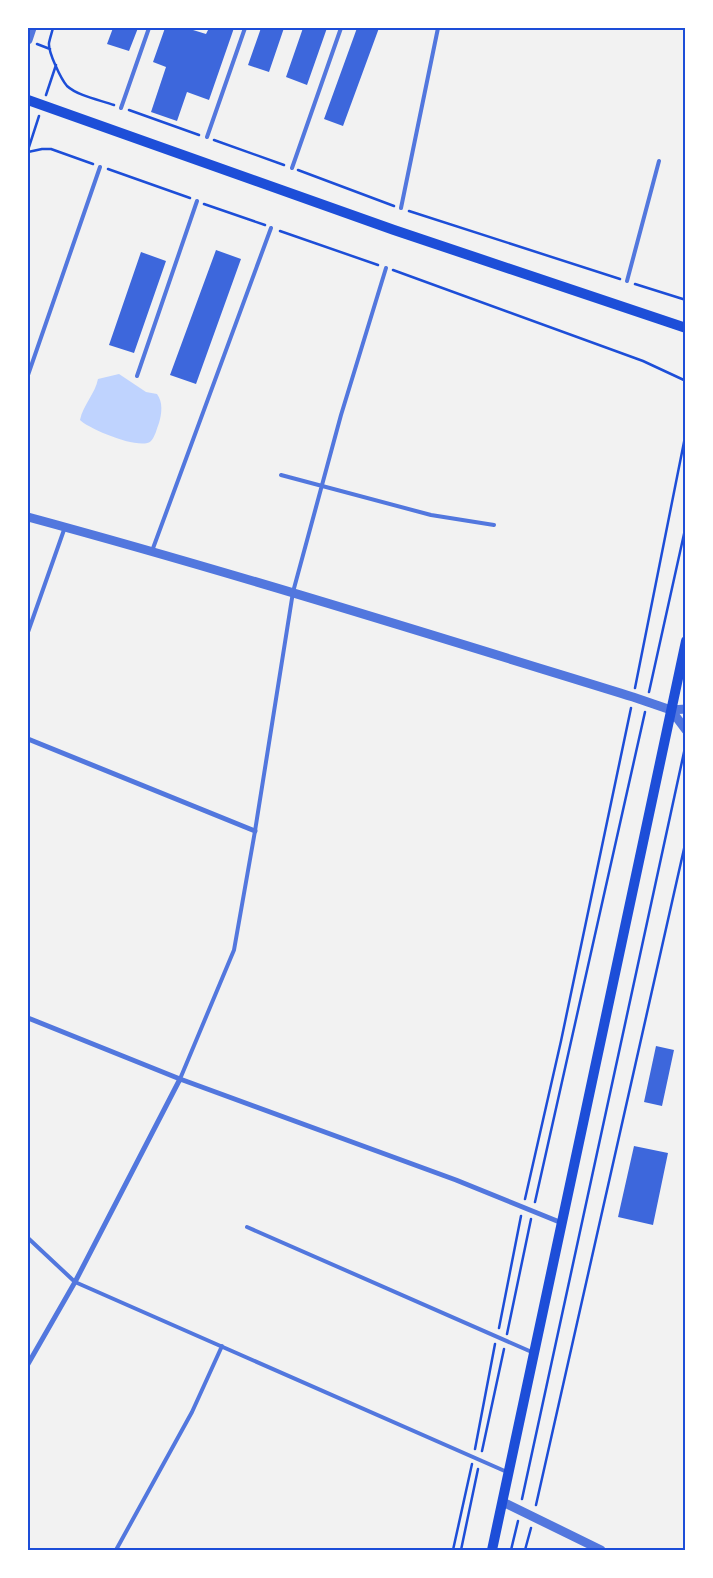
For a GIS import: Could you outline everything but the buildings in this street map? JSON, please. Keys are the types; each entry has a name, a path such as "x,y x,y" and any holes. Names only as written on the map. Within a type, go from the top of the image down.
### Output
{"main road":[{"path":"28,100 394,230 686,328"},
{"path":"492,1550 686,641"}],"street":[{"path":"28,40 32,28"},
{"path":"28,517 152,550 293,592 671,710 686,709"},
{"path":"671,710 686,730"},
{"path":"28,739 255,832"},
{"path":"28,1018 180,1079 456,1180 562,1223"},
{"path":"28,1364 75,1282 180,1079"},
{"path":"503,1502 601,1550"}],"lane":[{"path":"121,108 149,28"},
{"path":"207,137 246,28"},
{"path":"292,168 341,28"},
{"path":"401,208 438,28"},
{"path":"627,281 659,162"},
{"path":"28,374 100,167"},
{"path":"137,376 197,201"},
{"path":"152,550 271,228"},
{"path":"180,1079 234,950 255,832 293,592 341,415 386,268"},
{"path":"281,475 431,514 494,525"},
{"path":"28,632 65,527"},
{"path":"247,1227 534,1353"},
{"path":"28,1238 75,1282 509,1472"},
{"path":"116,1550 192,1412 222,1346"}],"path":[{"path":"53,28 49,43 56,65 67,85 81,93 401,208 686,300"},
{"path":"28,152 51,149 643,361 686,381"},
{"path":"453,1550 474,1457 523,1207 561,1041 633,697 686,432"},
{"path":"461,1550 533,1211 686,525"},
{"path":"511,1550 686,743"},
{"path":"525,1550 686,840"}],"water":[{"path":"119,374 146,392 157,394 159,397 161,415 151,441 137,443 115,438 80,420 98,379"}]}
